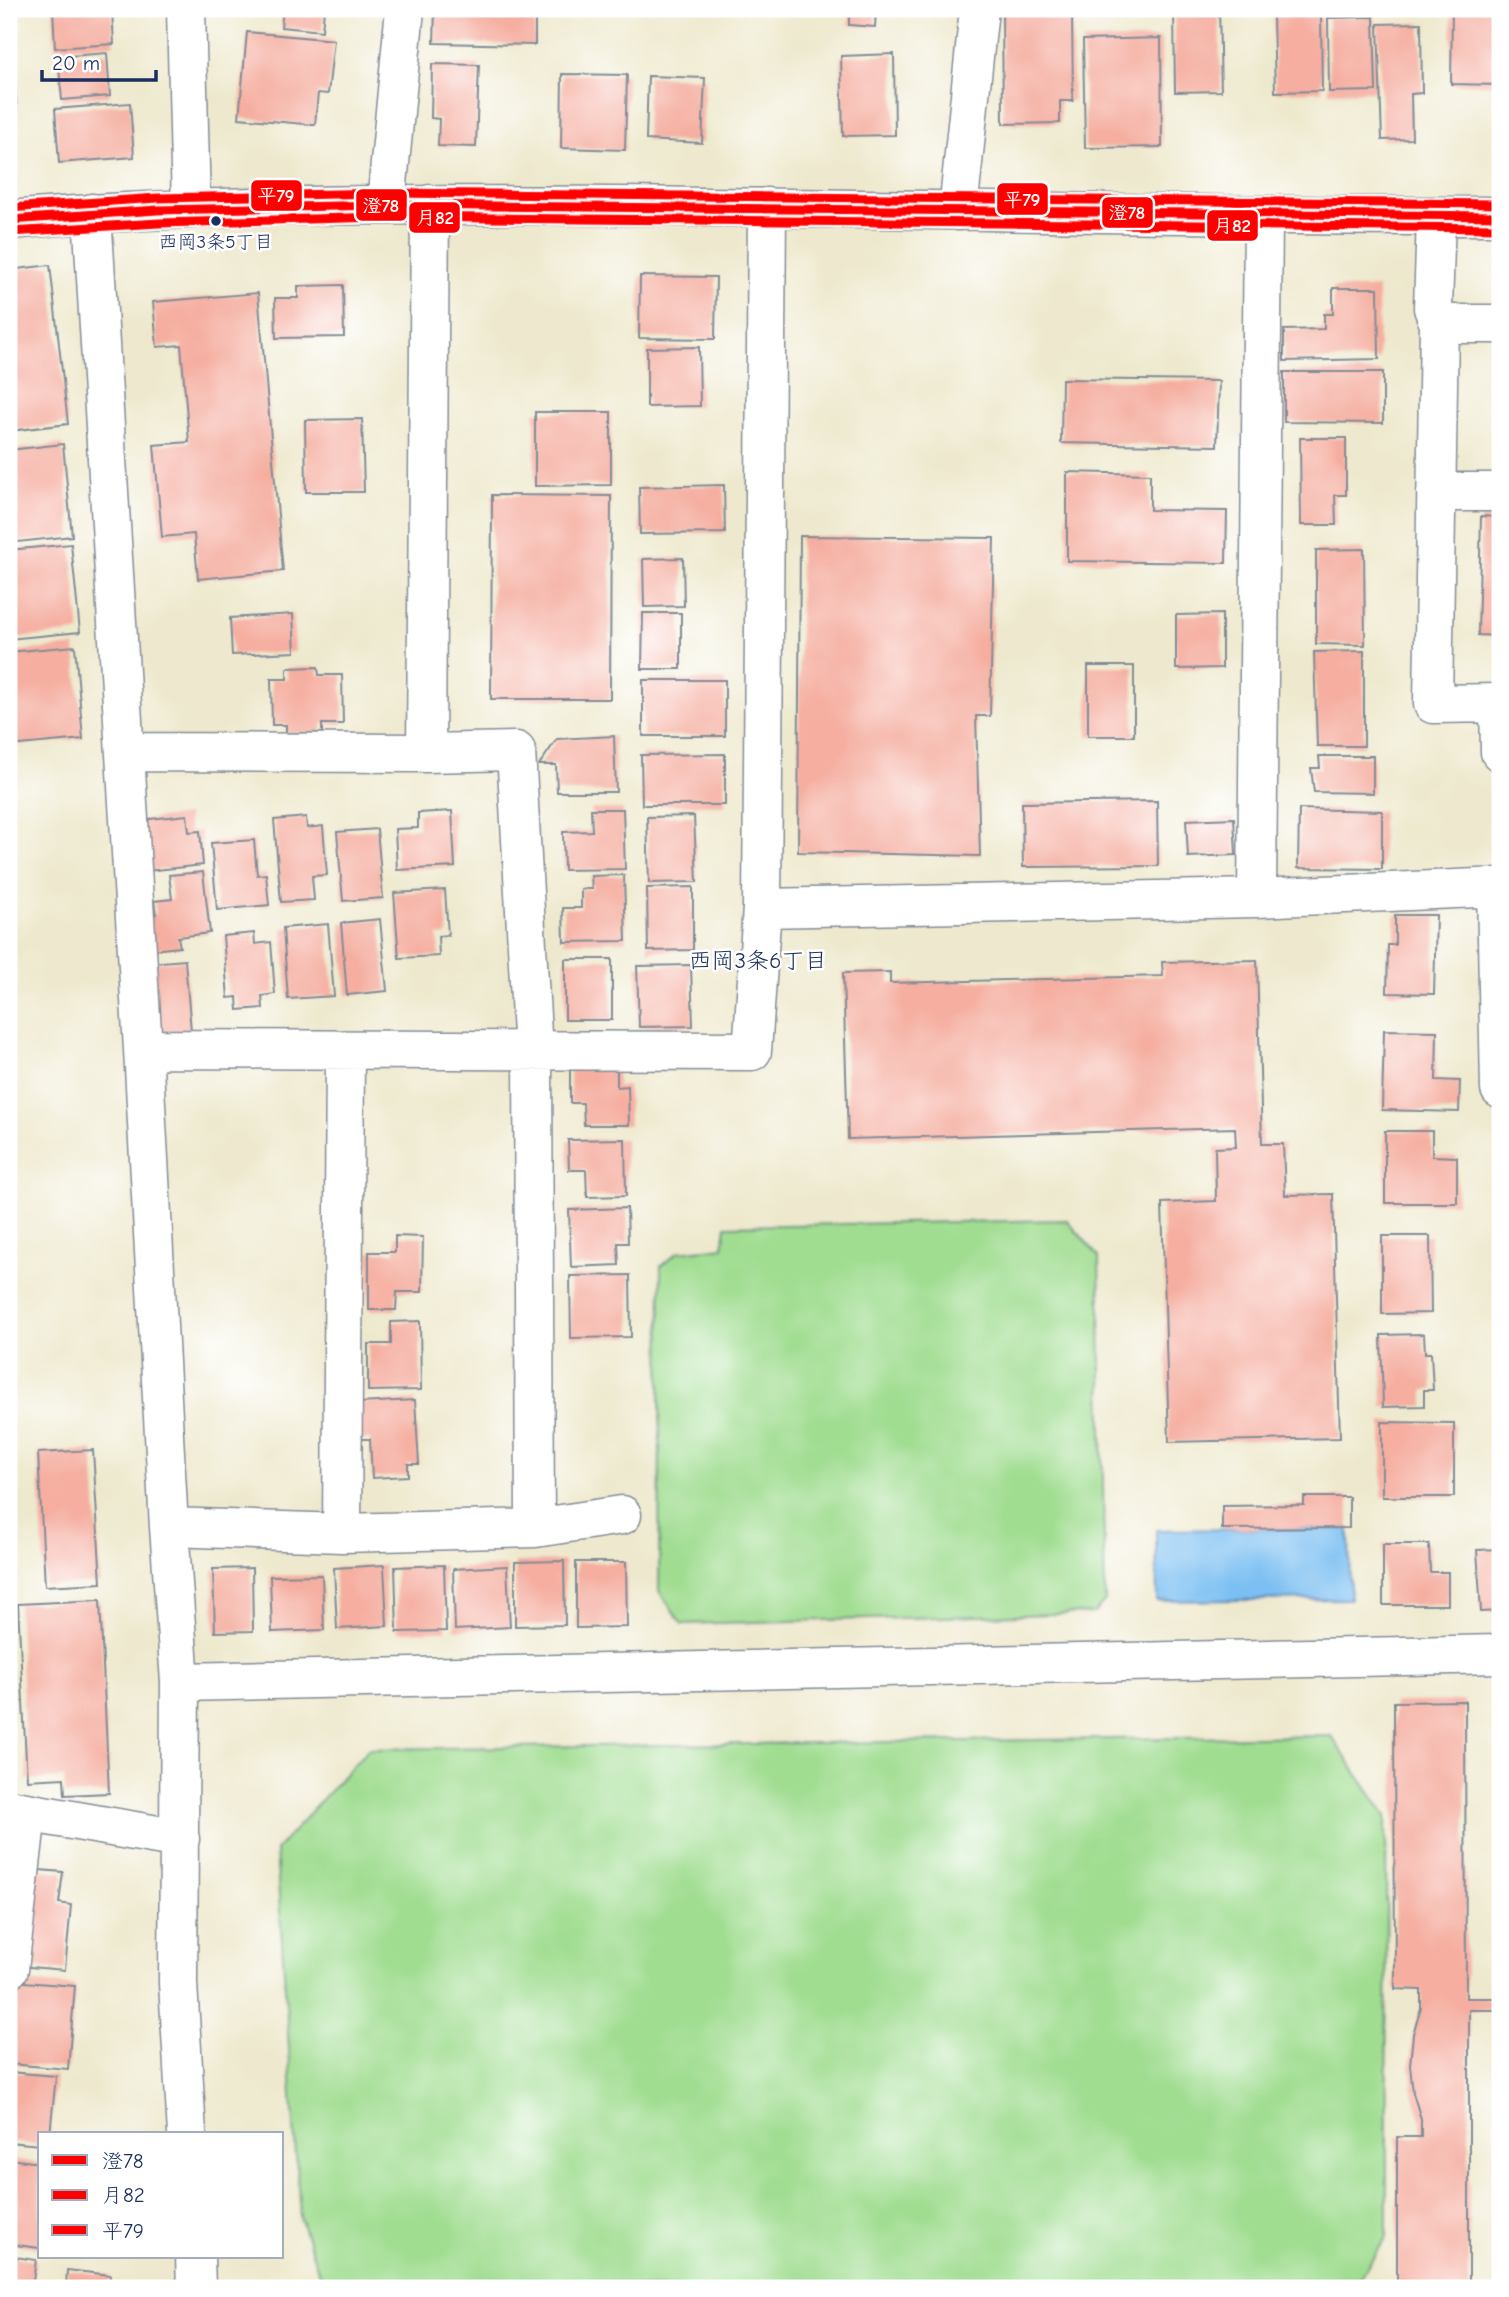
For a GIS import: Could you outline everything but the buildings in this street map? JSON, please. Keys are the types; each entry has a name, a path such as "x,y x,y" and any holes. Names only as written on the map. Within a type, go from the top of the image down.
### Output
{"street":[{"path":"186,9 191,208"},
{"path":"386,204 405,9"},
{"path":"958,211 979,9"},
{"path":"9,220 191,208 386,204 1500,216"},
{"path":"426,753 430,204"},
{"path":"143,1049 752,1051 762,908 767,207"},
{"path":"92,213 180,1682 178,1983 187,2132"},
{"path":"1257,898 1263,215"},
{"path":"1436,216 1433,308 1438,324 1433,704 1499,703 1500,752"},
{"path":"1438,324 1500,324"},
{"path":"1436,492 1500,492"},
{"path":"125,752 516,751 533,1052 536,1528"},
{"path":"762,908 1257,898 1498,887 1500,1089"},
{"path":"342,1533 345,1051"},
{"path":"169,1527 342,1533 536,1528 622,1515"},
{"path":"180,1682 1500,1654"},
{"path":"9,1969 18,1811 180,1839"},
{"path":"195,2258 197,2288"}],"green space":[{"path":"1067,1220 1099,1257 1105,1601 1094,1613 682,1624 659,1591 661,1266 678,1252 723,1247 726,1226"},
{"path":"1331,1736 1386,1816 1387,2237 1353,2288 324,2288 300,2217 276,1850 368,1749"}],"water":[{"path":"1349,1528 1350,1599 1157,1601 1156,1530"}],"transit line":[{"name":"平79","path":"9,208 158,198 383,193 1500,204"},
{"name":"澄78","path":"9,220 158,210 383,205 1500,216"},
{"name":"月82","path":"10,232 159,223 383,217 1500,228"}],"place":[{"name":"西岡3条5丁目","path":"216,221"}],"district":[{"name":"西岡3条6丁目","path":"758,960"}]}
